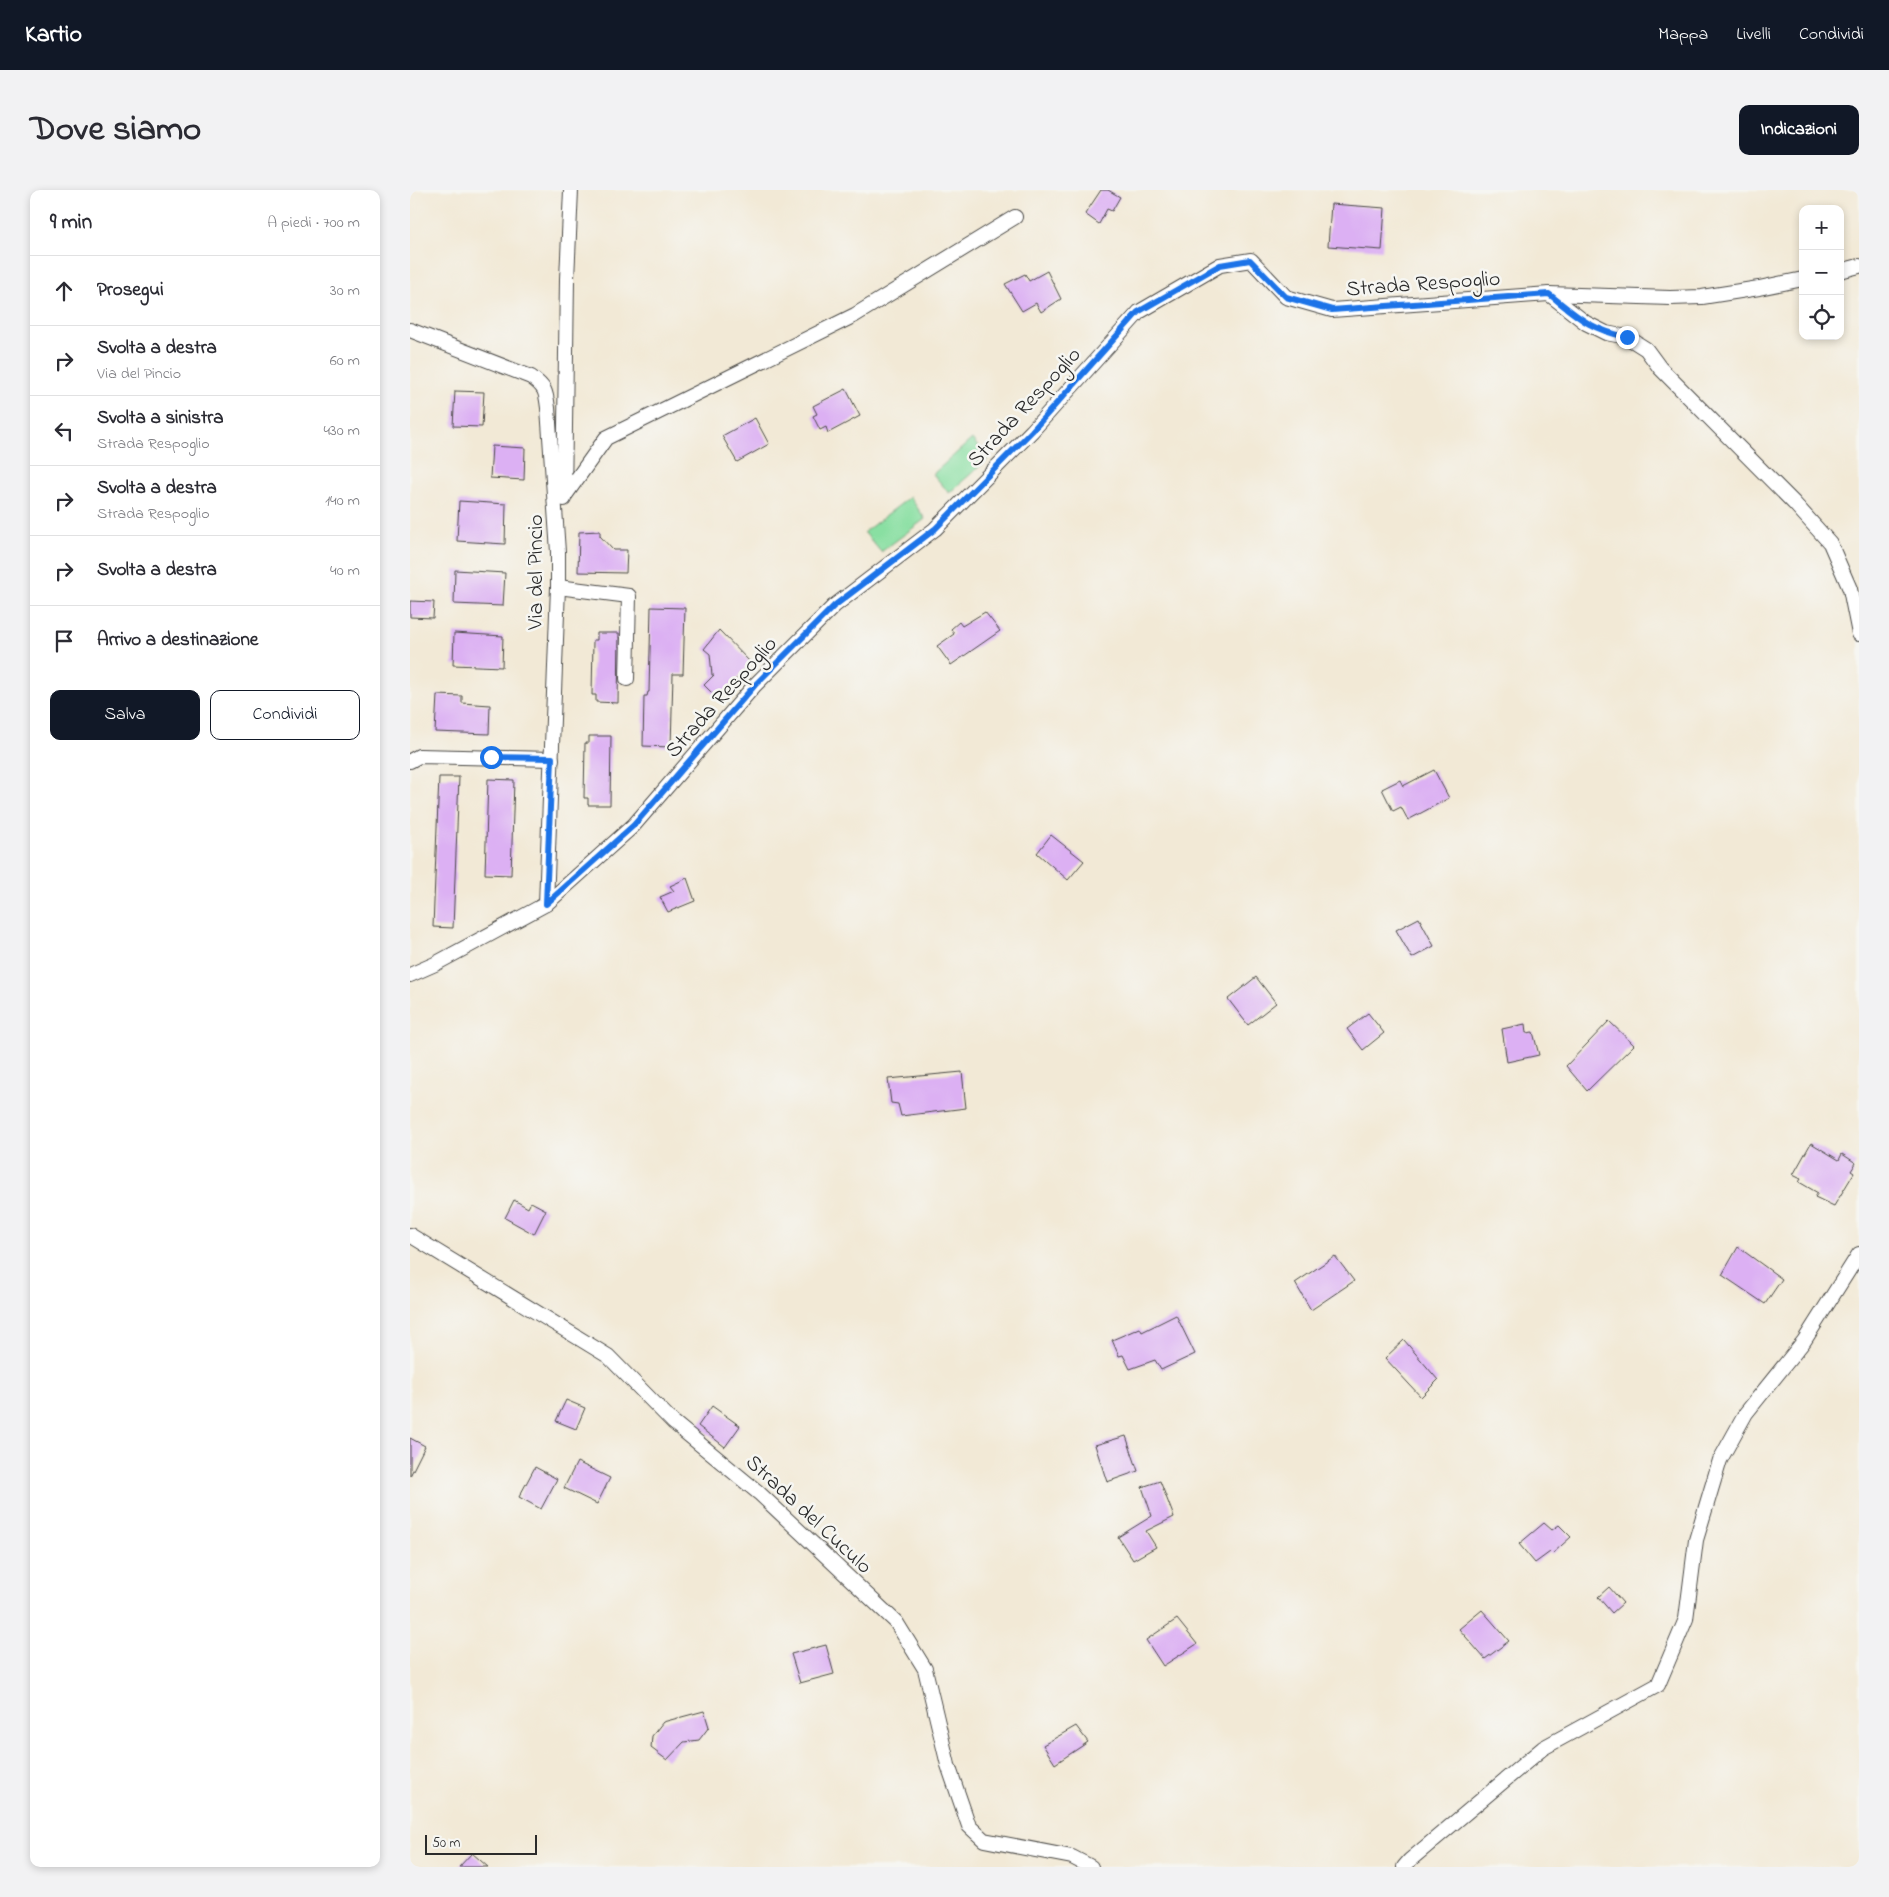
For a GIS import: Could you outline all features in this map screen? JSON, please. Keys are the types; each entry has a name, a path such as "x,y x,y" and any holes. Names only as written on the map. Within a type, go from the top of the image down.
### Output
{"street":[{"path":"558,552 564,497 570,190"},
{"path":"564,497 606,438 855,315 1015,218"},
{"name":"Strada Respoglio","path":"410,975 435,964 546,904 634,825 755,685 834,606 935,529 1032,431 1138,312 1220,265 1250,260 1286,297 1332,310 1549,294 1670,298 1702,297 1799,280"},
{"path":"1844,269 1859,266"},
{"path":"1549,294 1586,324 1606,333 1627,337 1646,348 1660,368 1800,509 1830,543 1850,589 1859,634"},
{"name":"Via del Pincio","path":"410,330 531,377 546,390 558,552 558,587 546,904"},
{"path":"558,587 629,596 627,679"},
{"path":"410,761 420,756 552,758"},
{"name":"Strada del Cuculo","path":"410,1235 608,1356 674,1422 759,1493 896,1622 925,1670 948,1764 969,1826 984,1840 1072,1857 1091,1867"},
{"path":"1404,1867 1544,1748 1658,1685 1686,1619 1696,1540 1720,1460 1746,1413 1804,1341 1859,1254"}],"green space":[{"path":"972,439 988,459 949,493 933,474"},
{"path":"910,497 925,519 881,552 864,532"}],"building":[{"path":"1101,190 1108,190 1120,197 1112,211 1107,209 1099,224 1085,214"},
{"path":"1331,204 1385,208 1382,250 1328,246"},
{"path":"1047,271 1061,299 1041,312 1036,303 1022,311 1005,284 1025,274 1029,281"},
{"path":"846,389 860,416 828,433 826,427 820,430 813,416 817,414 813,406"},
{"path":"455,391 484,392 482,427 453,426"},
{"path":"755,418 769,444 737,462 722,436"},
{"path":"492,446 525,448 524,480 490,478"},
{"path":"459,501 506,504 505,544 457,541"},
{"path":"600,531 600,536 613,550 627,550 626,573 578,572 579,532"},
{"path":"455,570 505,573 503,606 454,604"},
{"path":"410,601 434,602 433,618 410,617"},
{"path":"651,607 685,608 683,674 673,674 671,747 643,746 644,696 647,696 649,692"},
{"path":"985,612 1000,631 951,665 937,646 954,634 951,629 959,622 962,626"},
{"path":"719,630 751,663 718,699 704,685 714,675 712,675 710,654 704,649"},
{"path":"454,633 503,636 502,667 453,665"},
{"path":"597,633 619,633 618,703 596,702 596,695 592,695 593,640 597,640"},
{"path":"437,695 462,696 462,703 490,705 489,734 435,732"},
{"path":"589,736 611,736 610,805 588,805 588,798 584,798 585,743 589,743"},
{"path":"1434,770 1449,798 1408,820 1401,807 1393,811 1382,789 1400,780 1403,786"},
{"path":"439,777 459,777 453,928 433,927"},
{"path":"488,779 514,780 511,875 485,874"},
{"path":"1051,835 1084,861 1068,880 1037,853"},
{"path":"687,878 695,901 668,912 660,897 674,891 670,886"},
{"path":"1419,918 1434,946 1412,958 1396,930"},
{"path":"1256,977 1276,1003 1248,1025 1228,999"},
{"path":"1368,1013 1384,1033 1363,1050 1347,1029"},
{"path":"1609,1021 1634,1045 1587,1091 1566,1066"},
{"path":"1525,1024 1526,1033 1533,1032 1539,1055 1507,1062 1502,1029"},
{"path":"962,1072 966,1108 901,1116 898,1104 891,1103 888,1079"},
{"path":"1811,1143 1839,1160 1842,1154 1856,1163 1851,1171 1854,1173 1834,1206 1815,1197 1818,1193 1799,1182 1801,1179 1793,1175"},
{"path":"514,1200 528,1208 531,1202 546,1210 534,1234 505,1218"},
{"path":"1738,1247 1782,1279 1765,1304 1722,1275"},
{"path":"1335,1256 1354,1281 1311,1310 1295,1283"},
{"path":"1176,1315 1195,1354 1161,1370 1155,1360 1130,1369 1123,1355 1119,1356 1112,1340 1140,1328 1142,1332"},
{"path":"1404,1340 1438,1380 1421,1397 1385,1358"},
{"path":"566,1400 585,1408 576,1429 556,1421"},
{"path":"712,1406 740,1426 725,1447 698,1426"},
{"path":"1126,1436 1138,1471 1107,1482 1095,1445"},
{"path":"410,1438 425,1446 410,1476"},
{"path":"577,1462 610,1478 597,1504 564,1488"},
{"path":"535,1467 557,1479 541,1509 519,1497"},
{"path":"1160,1481 1174,1517 1146,1531 1156,1547 1133,1560 1118,1537 1152,1516 1142,1487"},
{"path":"1544,1523 1552,1530 1559,1525 1571,1537 1552,1554 1550,1552 1535,1563 1519,1544"},
{"path":"1609,1587 1623,1603 1612,1613 1598,1597"},
{"path":"1482,1610 1509,1641 1485,1659 1459,1629"},
{"path":"1177,1619 1197,1644 1163,1666 1146,1640"},
{"path":"826,1645 834,1674 800,1683 791,1654"},
{"path":"704,1711 709,1727 699,1740 684,1742 667,1760 651,1748 652,1736 663,1722"},
{"path":"1076,1726 1088,1742 1055,1764 1043,1745"},
{"path":"472,1853 488,1867 459,1867"}],"route":[{"path":"491,757 552,758 546,904 634,825 755,685 834,606 935,529 1032,431 1138,312 1220,265 1250,260 1286,297 1332,310 1549,294 1586,324 1606,333 1627,337"}]}
